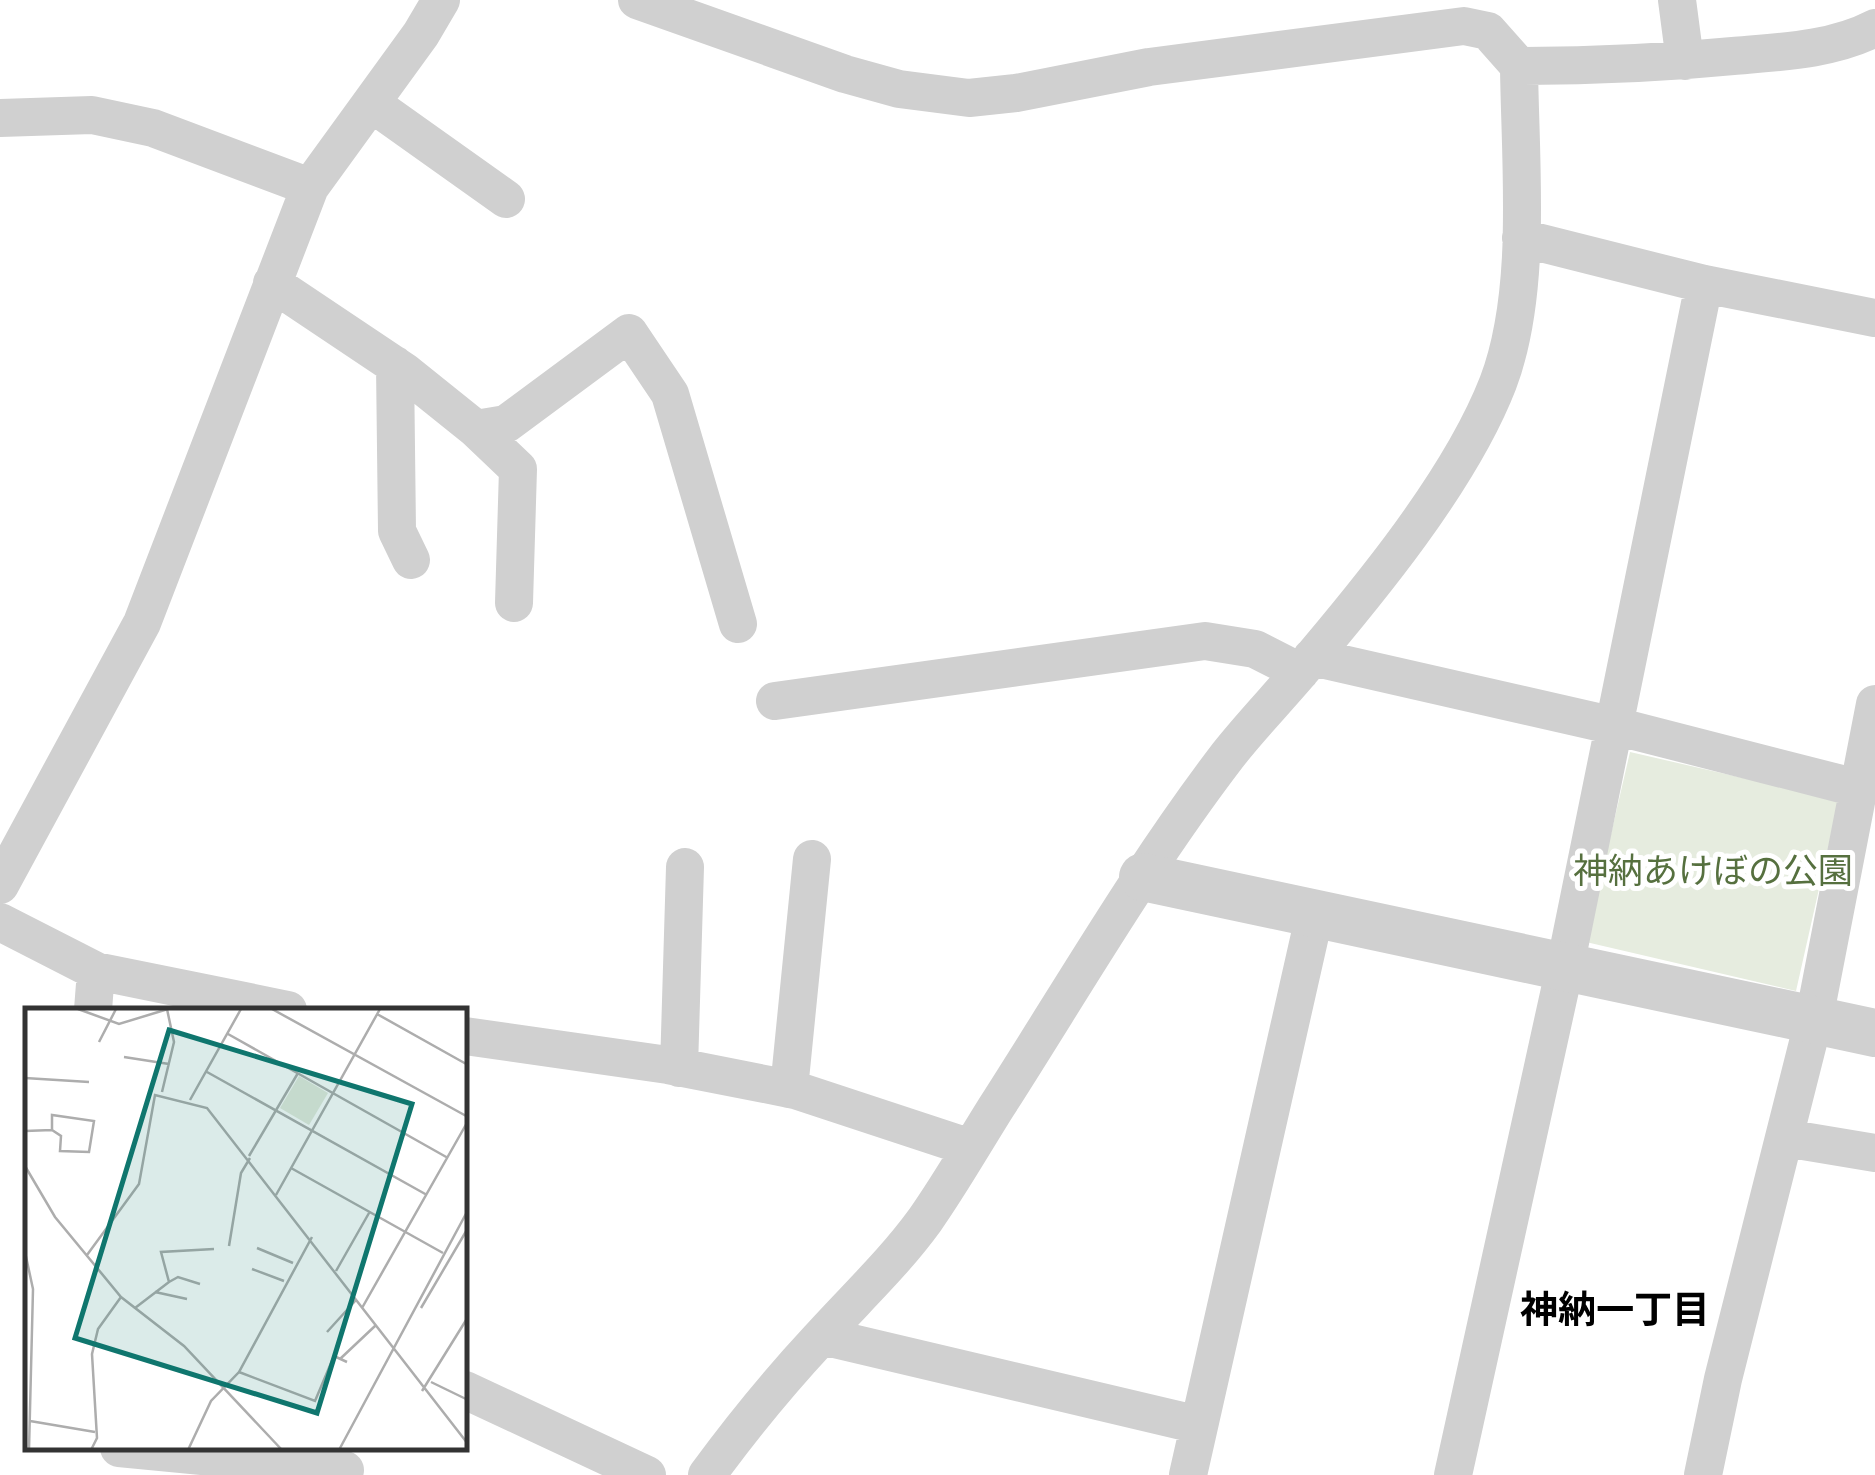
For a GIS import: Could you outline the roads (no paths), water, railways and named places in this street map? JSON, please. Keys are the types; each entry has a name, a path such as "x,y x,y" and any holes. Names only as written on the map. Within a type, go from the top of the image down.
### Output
{"street":[{"path":"0,885 142,623 310,187 441,0"},
{"path":"638,0 845,74 899,89 969,98 1016,93 1149,67 1464,26 1488,31 1519,66 1522,238 1510,345 1498,383 1468,448 1388,562 1228,754 1143,876 926,1217 885,1272 745,1422 707,1475"},
{"path":"1677,0 1685,60"},
{"path":"1519,66 1619,66 1815,48 1875,28"},
{"path":"371,103 506,199"},
{"path":"0,118 92,115 153,128 310,187"},
{"path":"1522,238 1704,284 1875,318"},
{"path":"272,283 395,365 476,429 518,469 514,603"},
{"path":"1453,1475 1565,968 1704,284"},
{"path":"476,429 506,424 629,333 670,394 738,624"},
{"path":"395,365 397,530 410,560"},
{"path":"776,701 1205,641 1615,726 1857,788"},
{"path":"1703,1475 1814,1018 1875,704"},
{"path":"789,1089 812,860"},
{"path":"679,1068 685,867"},
{"path":"1143,876 1875,1033"},
{"path":"1188,1475 1315,913"},
{"path":"0,922 96,972 278,1008"},
{"path":"93,1008 96,972"},
{"path":"468,1036 789,1089 971,1148"},
{"path":"1785,1138 1875,1154"},
{"path":"822,1336 1199,1425"},
{"path":"468,1391 647,1475"},
{"path":"140,1450 345,1470 344,1475"}],"district":[{"name":"神納一丁目","path":"1615,1310"}],"park label":[{"name":"神納あけぼの公園","path":"1713,871"}]}
